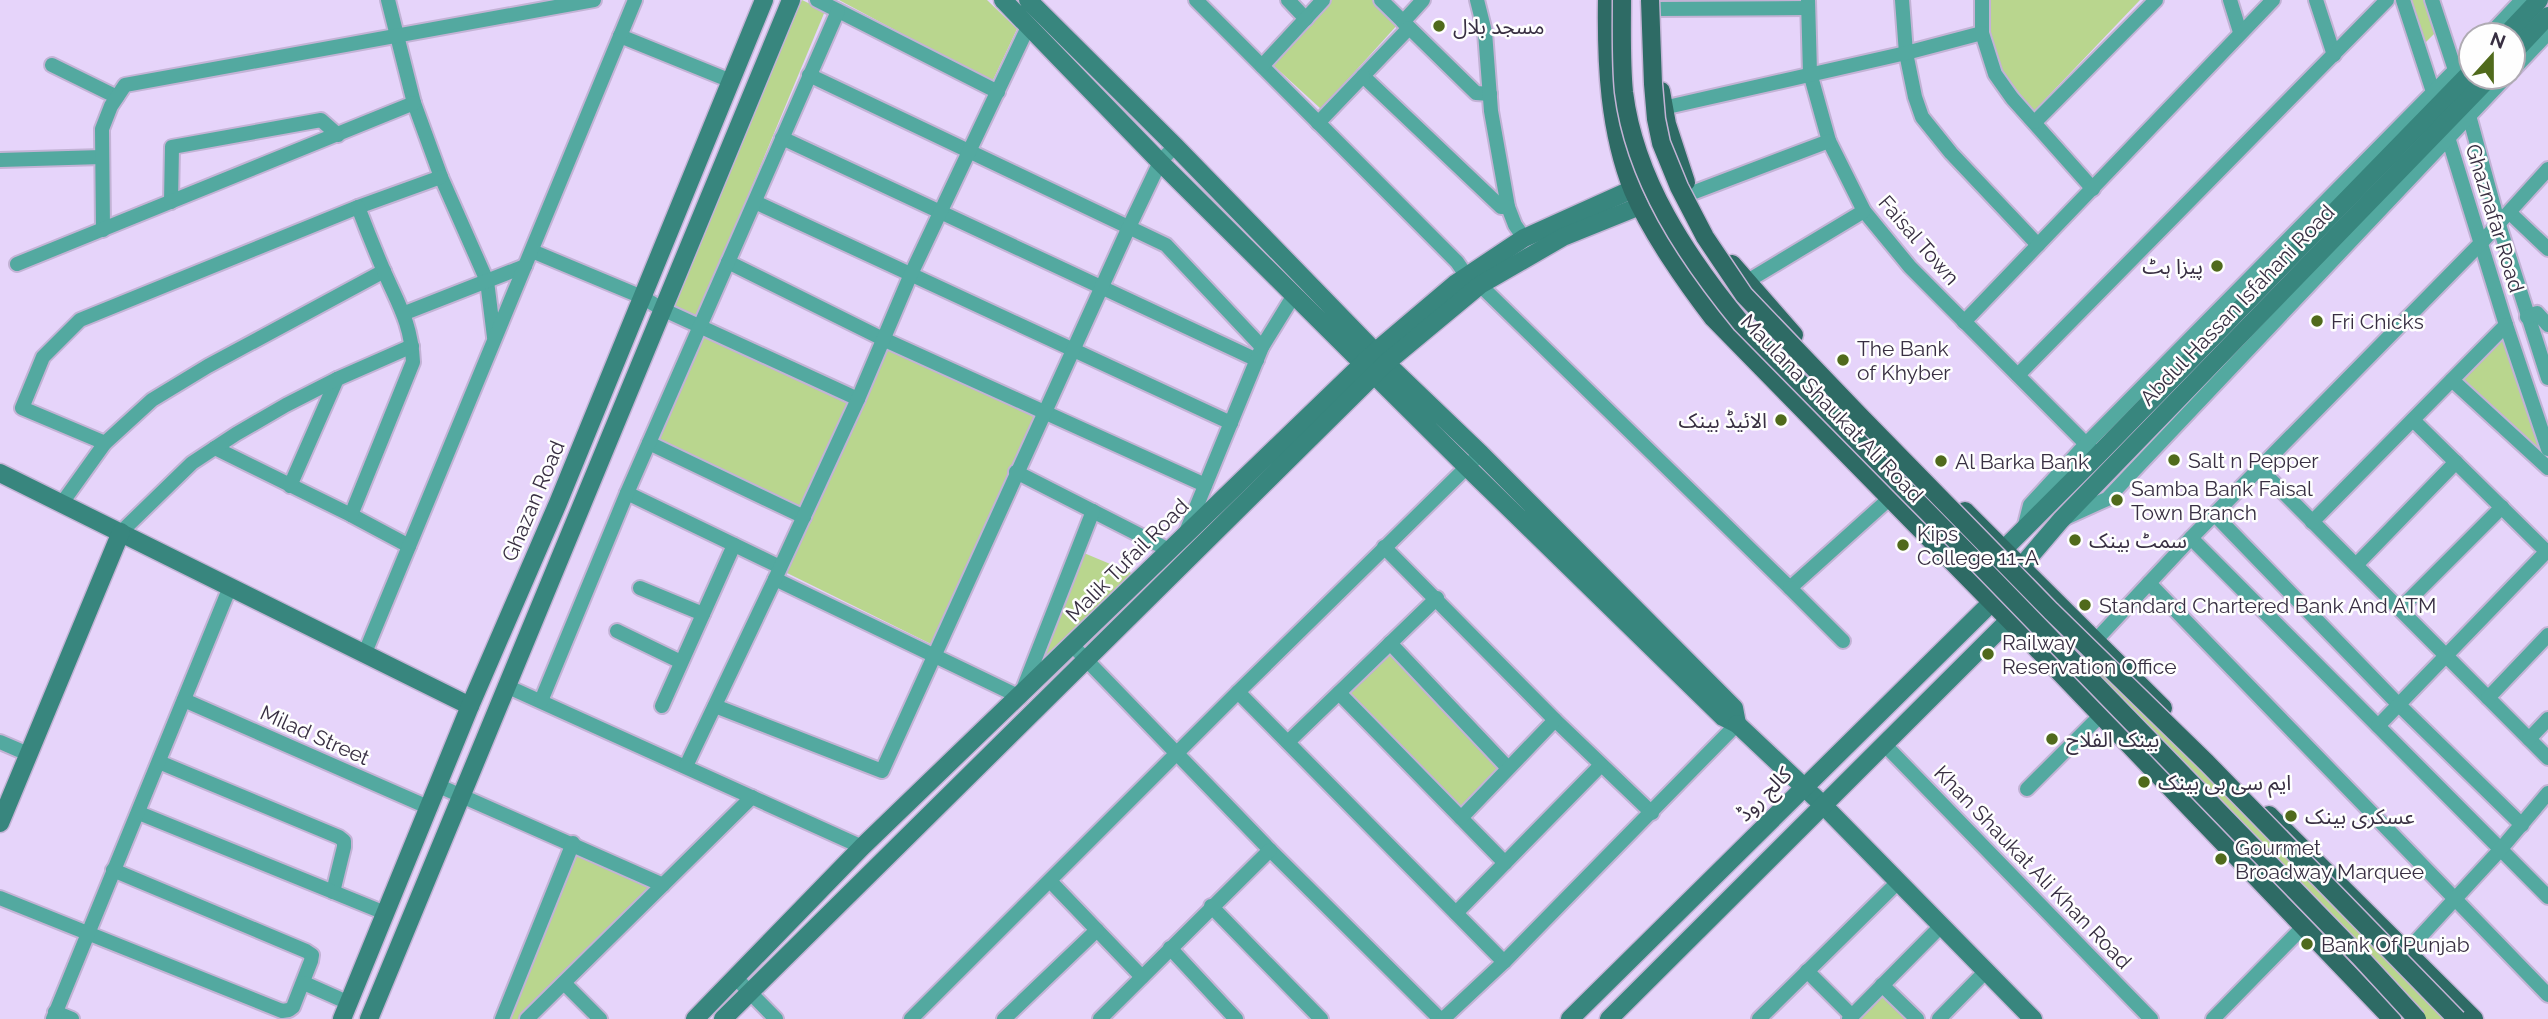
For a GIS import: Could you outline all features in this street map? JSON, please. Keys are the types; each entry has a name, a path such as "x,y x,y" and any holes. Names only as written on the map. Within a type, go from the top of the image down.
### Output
{"main road":[{"name":"Maulana Shaukat Ali Road","path":"1607,0 1612,102 1617,138 1637,197 1693,292 1713,318 1992,602 2392,1019"},
{"path":"1622,0 1624,92 1636,149 1657,199 1703,275 1726,305 2417,1019"},
{"name":"Maulana Shaukat Ali Road","path":"1655,3 1663,108 1681,172 1710,229 1746,282 1788,330 2020,568 2474,1019"},
{"path":"1655,3 1653,84 1661,143 1679,187 1705,237 1744,295 2041,601 2207,763 2457,1019"},
{"path":"1751,358 1778,367 1785,364 1791,353 1788,330"},
{"path":"1802,408 1801,387 1806,378 1814,373 1830,373"},
{"path":"2179,796 2205,799 2211,797 2220,788 2224,769"},
{"path":"2231,850 2228,822 2230,811 2242,803 2261,807"}],"street":[{"path":"388,0 414,103 441,177 487,281 494,339"},
{"path":"103,230 102,129 125,85 594,0"},
{"path":"364,655 635,0"},
{"name":"Ghazan Road","path":"345,1011 470,706 558,503 764,0"},
{"path":"369,1019 791,0"},
{"path":"817,0 998,92"},
{"path":"1003,0 1294,295 1481,454 1734,708 1737,724"},
{"path":"1028,0 1175,146 1375,363 1466,467 1723,717 1737,724 1823,805 2030,1018"},
{"path":"1196,0 1473,280 1843,641"},
{"path":"1287,0 1306,19"},
{"path":"1262,66 1323,0"},
{"path":"1381,0 1476,93 1490,94"},
{"path":"1318,123 1363,76 1406,25 1423,0"},
{"path":"1477,0 1485,32 1490,94 1508,206 1515,225 1524,237"},
{"path":"1902,0 1906,52 1922,117 1951,153 2038,245"},
{"path":"1982,0 1982,33 1995,74 2012,98 2093,189"},
{"path":"2035,122 2156,0"},
{"path":"2230,0 2240,32"},
{"path":"1964,323 2273,0"},
{"path":"2316,0 2334,55"},
{"path":"2018,375 2387,0"},
{"name":"Ghaznafar Road","path":"2403,0 2548,449"},
{"name":"Ghaznafar Road","path":"2432,0 2457,63"},
{"path":"2502,21 2522,0"},
{"path":"2519,21 2539,0"},
{"path":"1655,3 1808,4"},
{"name":"Faisal Town","path":"1808,4 1810,73 1829,141 1864,211 1910,267 2092,450"},
{"path":"541,701 627,493 838,11"},
{"path":"2527,38 2548,16"},
{"path":"686,766 858,399 911,274 1029,25"},
{"path":"1663,108 1982,33"},
{"path":"2527,55 2548,33"},
{"path":"620,36 731,81"},
{"path":"52,65 117,97"},
{"path":"809,75 1166,245 1260,353"},
{"path":"1363,76 1501,207 1508,206"},
{"name":"Abdul Hassan Isfahani Road","path":"2003,550 2092,450 2457,81"},
{"name":"Ghaznafar Road","path":"2465,91 2499,225 2548,378"},
{"name":"Abdul Hassan Isfahani Road","path":"2020,568 2061,520 2446,132 2480,91"},
{"path":"2468,108 2489,91"},
{"path":"17,264 414,103"},
{"path":"171,202 172,147 321,120 338,135"},
{"path":"782,138 1101,287 1260,353"},
{"path":"1692,193 1829,141"},
{"path":"715,706 882,771 1129,227 1160,162 1175,146"},
{"path":"0,160 102,157"},
{"path":"2095,641 2214,514 2499,225 2548,169"},
{"path":"105,443 22,408 43,357 80,320 358,207 441,177"},
{"name":"Malik Tufail Road","path":"695,1019 862,847 1073,646 1186,532 1375,363 1524,237 1637,197"},
{"name":"Malik Tufail Road","path":"1473,280 1563,237 1637,197"},
{"path":"755,202 1231,423"},
{"path":"351,515 413,362 405,313 384,271 358,207"},
{"path":"1746,282 1864,211"},
{"path":"2510,213 2548,249"},
{"path":"532,251 642,297 662,309 858,399"},
{"path":"728,262 883,339 1205,485"},
{"path":"405,313 525,266"},
{"path":"62,503 105,443 152,400 208,366 384,271"},
{"path":"1186,532 1260,353 1294,295"},
{"path":"2527,317 2537,313 2548,326"},
{"path":"2312,522 2506,325"},
{"path":"0,822 121,531 184,470 215,447 286,405 412,346"},
{"name":"Malik Tufail Road","path":"723,1019 1087,661 1375,363"},
{"path":"290,486 337,379"},
{"path":"2452,380 2548,468"},
{"path":"2378,726 2547,551 2413,420"},
{"path":"649,443 804,517"},
{"path":"215,447 409,546"},
{"path":"911,1019 1384,547 1481,454"},
{"path":"2356,565 2456,462"},
{"path":"2259,468 2548,758"},
{"path":"1016,472 1169,550"},
{"path":"2,480 62,503 121,531 470,706"},
{"path":"627,493 734,545 778,573 1020,697 1093,511"},
{"path":"1790,587 1889,499"},
{"path":"2400,609 2502,507"},
{"path":"2214,514 2399,705 2522,825"},
{"path":"2191,538 2548,897"},
{"path":"662,706 734,545"},
{"path":"1384,547 1555,720 1652,813"},
{"path":"2149,583 2548,995"},
{"path":"72,1019 54,1016 230,587"},
{"path":"640,588 703,614"},
{"path":"1288,742 1437,598"},
{"name":"کالج روڈ","path":"1570,1019 1992,602"},
{"path":"1609,1019 2009,620"},
{"path":"617,631 681,662"},
{"path":"2488,698 2548,635"},
{"path":"1390,643 1508,768"},
{"path":"1073,646 1270,850 1442,1019 1504,962 1737,724"},
{"path":"506,686 862,847"},
{"path":"1238,692 1504,962"},
{"path":"1339,692 1505,863"},
{"name":"Milad Street","path":"184,700 430,808"},
{"path":"2027,789 2101,715"},
{"path":"2529,739 2548,719"},
{"path":"1461,818 1555,720"},
{"path":"0,742 28,754"},
{"name":"Khan Shaukat Ali Khan Road","path":"1884,744 2151,1019"},
{"path":"159,762 340,837 344,841 344,847 333,892"},
{"path":"1456,913 1601,765"},
{"path":"439,786 663,885"},
{"path":"2407,951 2500,850 2548,793"},
{"path":"527,1019 752,797"},
{"path":"139,813 385,913"},
{"path":"502,1019 573,843"},
{"path":"1100,1019 1270,850"},
{"path":"0,898 282,1011 293,1007 312,955 113,870"},
{"path":"1050,881 1142,977"},
{"path":"1759,1019 1898,882"},
{"path":"1211,906 1321,1019"},
{"path":"1808,971 1850,1018 1941,926"},
{"path":"2213,1019 2302,928"},
{"path":"1004,1019 1097,930"},
{"path":"1170,948 1236,1019"},
{"path":"1939,1019 1986,971"},
{"path":"736,978 776,1019"},
{"path":"304,983 345,1011"},
{"path":"564,983 600,1019"},
{"path":"1882,985 1917,1019"}],"green space":[{"path":"802,0 825,11 697,318 670,307 716,180"},
{"path":"839,0 987,0 1017,29 992,82"},
{"path":"1332,0 1373,0 1399,23 1321,109 1273,65"},
{"path":"1989,0 2140,0 2034,111 2004,73 1993,49 1988,19"},
{"path":"2403,0 2432,0 2441,27 2419,49"},
{"path":"702,334 848,402 802,509 655,439"},
{"path":"2504,337 2544,450 2542,461 2457,382"},
{"path":"889,347 1035,416 931,644 785,572"},
{"path":"1084,553 1134,574 1032,677"},
{"path":"2030,610 2037,610 2045,615 2447,1019 2423,1019"},
{"path":"1389,651 1502,768 1459,808 1347,695"},
{"path":"575,852 650,886 519,1019 508,1019"},
{"path":"1883,993 1908,1019 1857,1019"}],"place":[{"name":"مسجد بلال","path":"1439,26"},
{"name":"پیزا ہٹ","path":"2217,266"},
{"name":"Fri Chicks","path":"2317,321"},
{"name":"The Bank of Khyber","path":"1843,360"},
{"name":"الائیڈ بینک","path":"1781,420"},
{"name":"Salt n Pepper","path":"2174,460"},
{"name":"Al Barka Bank","path":"1941,461"},
{"name":"Samba Bank Faisal Town Branch","path":"2117,500"},
{"name":"سمٹ بینک","path":"2075,540"},
{"name":"Kips College 11-A","path":"1903,545"},
{"name":"Standard Chartered Bank And ATM","path":"2085,605"},
{"name":"Railway Reservation Office","path":"1988,654"},
{"name":"بینک الفلاح","path":"2052,739"},
{"name":"ایم سی بی بینک","path":"2144,782"},
{"name":"عسکری بینک","path":"2291,816"},
{"name":"Gourmet Broadway Marquee","path":"2221,859"},
{"name":"Bank Of Punjab","path":"2307,944"}]}
